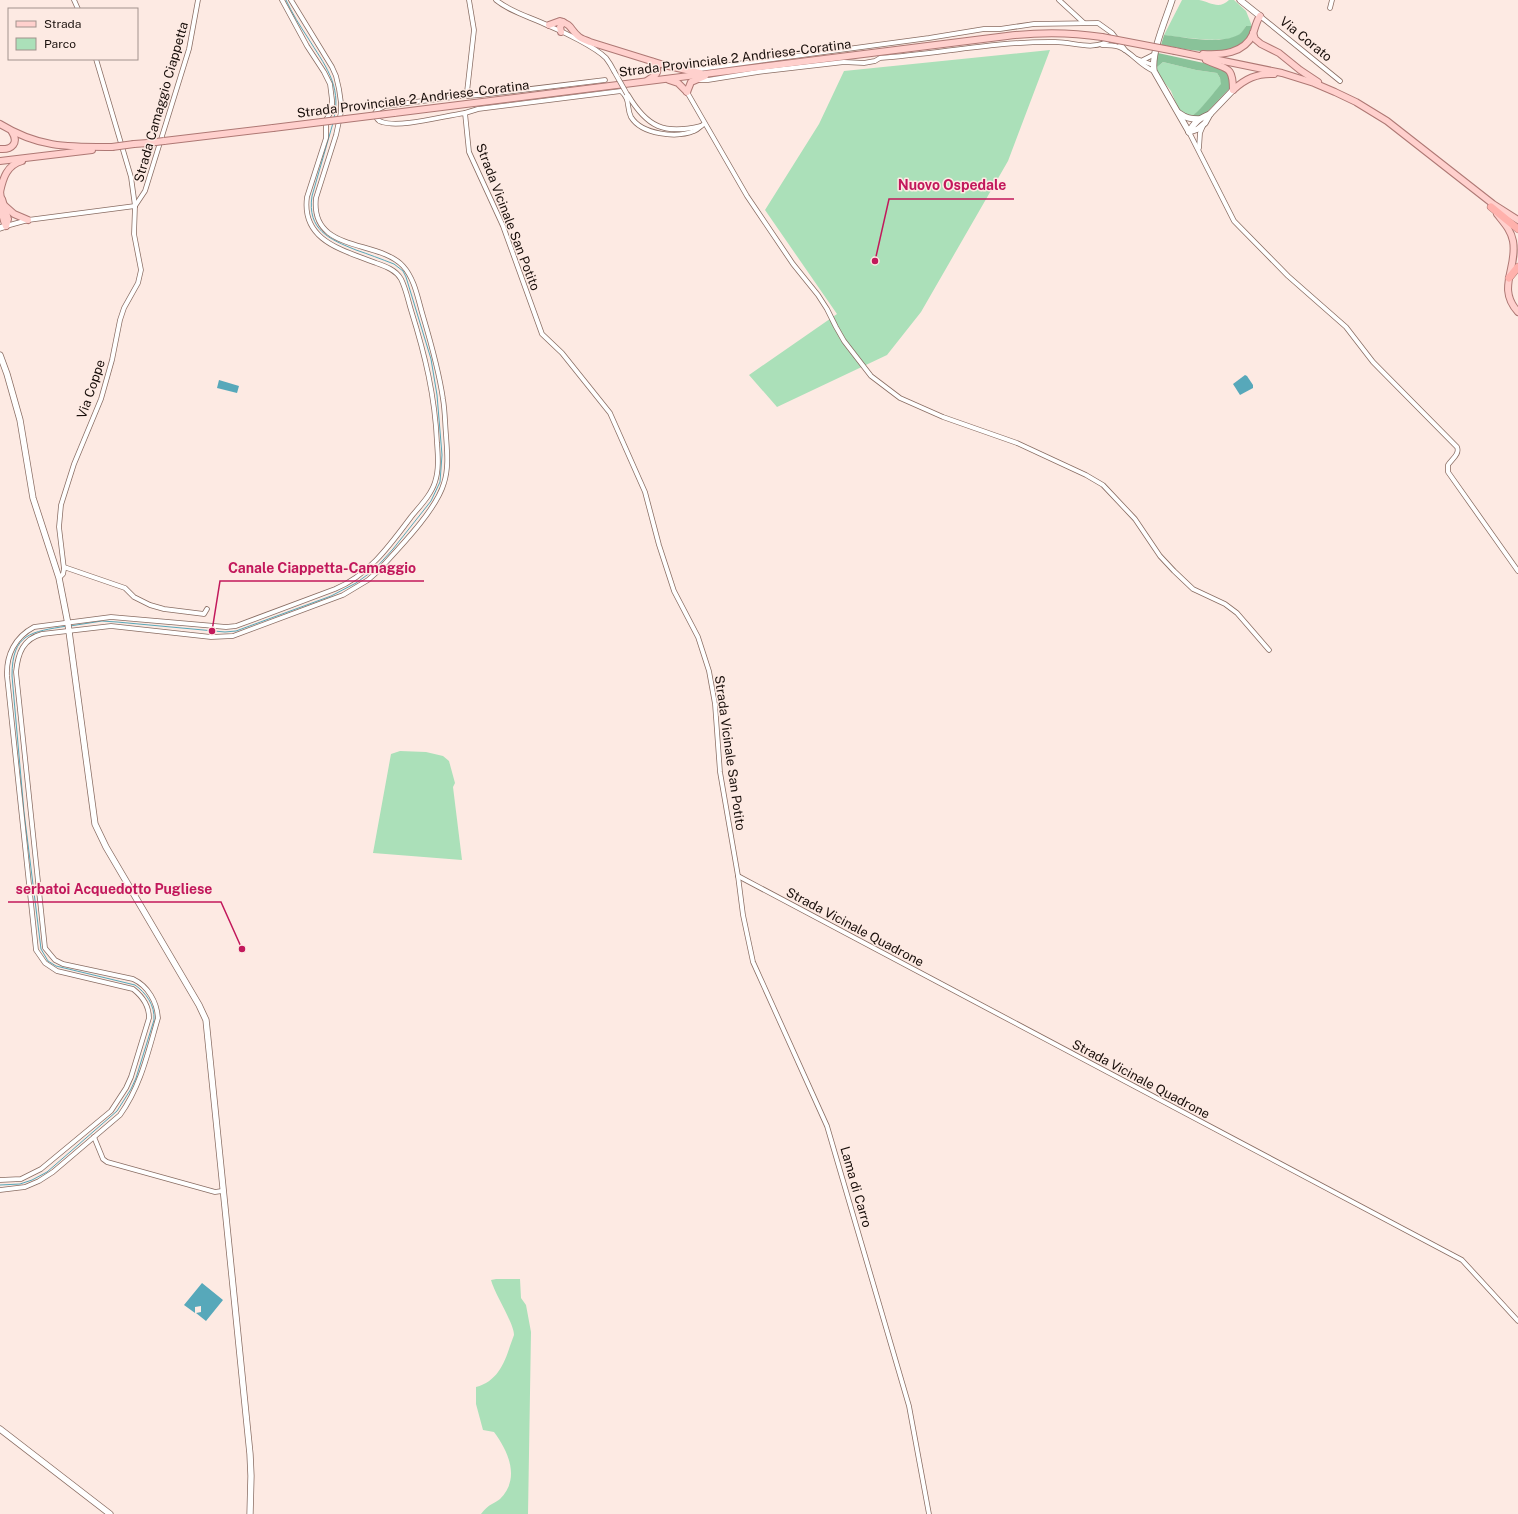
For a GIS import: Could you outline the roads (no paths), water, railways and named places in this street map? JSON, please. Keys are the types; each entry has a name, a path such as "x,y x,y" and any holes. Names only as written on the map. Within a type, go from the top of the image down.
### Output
{"highway":[{"name":"Strada Provinciale 2 Andriese-Coratina","path":"1492,206 1518,224"},
{"name":"Strada Provinciale 2 Andriese-Coratina","path":"1492,206 1518,229"},
{"path":"1509,278 1518,267"}],"main road":[{"path":"1172,0 1155,54 1153,68 1189,132"},
{"name":"Via Corato","path":"1240,0 1260,16"},
{"path":"1183,53 1228,53 1243,47 1253,34 1260,16"},
{"path":"549,26 560,21 572,28 580,37 629,55 687,70 710,73"},
{"path":"561,32 560,27 563,22"},
{"name":"Strada Provinciale 2 Andriese-Coratina","path":"0,161 646,82 1030,33 1075,33 1195,55 1293,76 1335,92 1361,105 1387,121 1445,166 1492,206"},
{"path":"1253,34 1255,39 1261,44 1279,53 1300,70 1335,92"},
{"path":"1195,55 1229,70 1233,77 1233,90"},
{"path":"646,82 657,75 658,72 656,66 651,61"},
{"path":"667,79 678,83 687,92 690,82 710,73"},
{"path":"1189,132 1198,130 1205,123 1210,114 1243,81 1267,74 1293,76"},
{"path":"1176,110 1184,117 1190,119 1198,119 1210,114"},
{"path":"1189,132 1198,119"},
{"path":"0,124 12,132 36,141 55,145 112,147"},
{"path":"0,149 6,150 11,148 14,144 15,139 12,132"},
{"path":"3,227 0,212 0,194 3,179 8,169 17,162 41,156"},
{"path":"0,194 8,219 3,227"},
{"path":"5,206 14,214 28,220"},
{"path":"1492,206 1518,220"},
{"path":"1492,206 1509,230 1513,240 1515,252 1514,263 1509,278 1508,288 1509,297 1513,306 1518,312"},
{"path":"0,355 20,420 33,498 59,578 68,626 89,789 95,824 106,848 199,1005 206,1020 222,1191 250,1454 250,1514"},
{"path":"0,1429 110,1514"}],"street":[{"name":"Strada Camaggio Ciappetta","path":"135,206 145,191 183,68 192,36 198,0"},
{"path":"0,1190 25,1187 39,1181 53,1172 120,1115 140,1080 158,1018 157,1007 152,997 146,988 137,981 63,964 55,960 45,948 16,672 17,663 25,644 33,637 42,634 68,626 111,617 226,627 236,626 342,586 368,568 387,548 429,494 435,482 438,470 437,429 434,400 424,351 400,277 393,270 341,249 320,238 311,226 306,207 307,197 326,138 326,120 332,110 330,84 282,0"},
{"path":"0,1180 21,1179 41,1169 111,1110 126,1088 131,1077 149,1018 148,1010 141,996 133,988 57,971 45,963 38,954 34,941 6,667 9,656 18,639 25,632 34,627 68,626 111,626 211,637 233,636 343,596 378,572 430,510 441,492 446,473 446,443 443,399 434,353 412,279 403,267 393,258 331,235 325,230 316,214 316,198 336,135 342,103 336,76 332,67 314,40 291,0"},
{"path":"464,94 467,92 474,30 469,0"},
{"path":"496,0 502,5 549,26 595,50 605,58 637,110 645,119 654,125 669,128 690,128 702,125"},
{"path":"1059,0 1084,23"},
{"path":"1330,8 1332,0"},
{"name":"Via Corato","path":"1260,16 1340,81"},
{"path":"687,70 929,38 984,29 1000,29 1034,24 1098,23 1112,33 1125,50"},
{"path":"1102,45 1111,39 1112,33"},
{"path":"306,44 314,40"},
{"path":"696,80 708,80 758,72 844,62 864,63 875,61 880,58 985,46 1056,42 1090,46 1118,46 1148,69 1153,68"},
{"path":"1142,60 1155,54"},
{"path":"1135,58 1142,60 1153,68"},
{"name":"Via Coppe","path":"64,567 59,527 62,505 74,464 101,399 124,308 140,277 140,263 134,234 135,206 131,177 96,60"},
{"path":"605,80 480,95 468,96 464,94 453,97 392,104 380,108 375,113 376,118 381,122 406,123 478,110 621,91 628,100 629,111 632,118 645,128 668,135 679,135 697,130 702,125"},
{"path":"687,92 702,125 747,196 793,264 824,304 844,341 871,376 900,398 943,417 1017,443 1086,474 1103,485 1135,519 1160,556 1174,571 1193,589 1225,604 1237,613 1269,650"},
{"name":"Strada Vicinale San Potito","path":"465,113 469,152 503,226 542,334 562,353 610,413 645,492 659,545 674,591 698,637 709,671 716,704 720,772 738,876"},
{"path":"1200,153 1198,144 1200,133 1205,123"},
{"path":"1189,132 1234,221 1288,276 1340,322 1373,362 1457,447 1458,454 1448,465 1448,472 1518,571"},
{"path":"319,156 328,159"},
{"path":"3,227 28,220 135,206"},
{"path":"341,249 344,241"},
{"path":"410,308 420,305"},
{"path":"434,400 443,399"},
{"path":"422,503 430,510"},
{"path":"59,578 63,574 64,567 125,588 134,597 159,608 199,614 204,614 207,609"},
{"path":"291,606 294,614"},
{"path":"177,633 178,623"},
{"path":"18,639 25,644"},
{"path":"16,764 25,763"},
{"path":"26,857 35,856"},
{"name":"Strada Vicinale Quadrone","path":"738,876 1462,1260 1518,1321"},
{"name":"Lama di Carro","path":"738,876 743,915 753,962 827,1126 909,1406 929,1514"},
{"path":"45,963 51,956"},
{"path":"148,1010 157,1007"},
{"path":"97,1123 103,1130"},
{"path":"94,1137 103,1159 107,1162 216,1192 222,1191"}],"water":[{"path":"1245,375 1253,385 1253,388 1240,395 1233,384"},
{"path":"219,380 239,386 237,393 217,388"},
{"path":"202,1283 223,1300 206,1321 196,1313 201,1312 201,1306 195,1307 195,1313 184,1305"}],"waterway":[{"path":"286,0 330,75 336,95 334,118"},
{"path":"70,626 102,621 225,632 236,631 331,596 356,583 374,570 393,549 431,501 440,482 442,455 437,395 431,359 406,277 403,271 394,264 356,250 329,237 322,232 313,217 311,208 312,196 333,123"},
{"path":"0,1185 20,1184 32,1180 47,1172 117,1111 136,1078 154,1020 153,1009 149,1000 135,985 56,966 48,961 41,949 24,812 12,676 13,662 20,643 26,637 43,630 67,626"}],"place":[{"name":"Nuovo Ospedale","path":"875,261"},
{"name":"Canale Ciappetta-Camaggio","path":"212,631"},
{"name":"serbatoi Acquedotto Pugliese","path":"242,949"}]}
